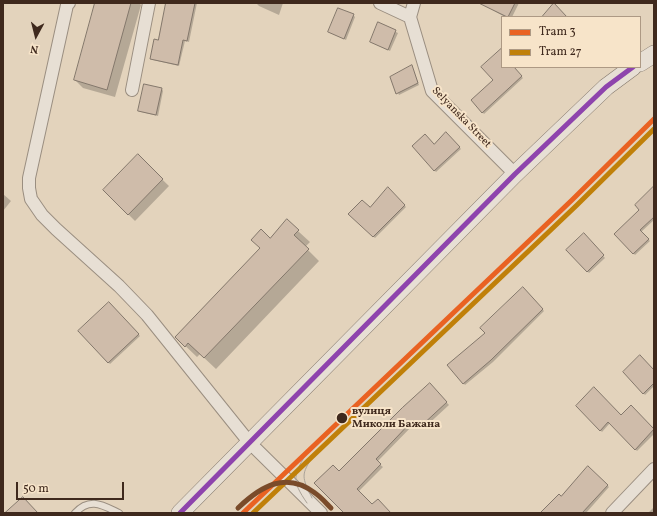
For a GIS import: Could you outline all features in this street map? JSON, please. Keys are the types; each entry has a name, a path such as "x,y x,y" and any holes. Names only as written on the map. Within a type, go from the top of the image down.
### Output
{"street":[{"path":"69,3 29,178 31,199 42,215 119,286 147,315 249,442 321,513"},
{"path":"132,90 149,3"},
{"path":"380,3 410,17 414,3"},
{"name":"Selyanska Street","path":"410,17 432,91 515,174"},
{"path":"641,61 654,54"},
{"path":"180,513 515,174 606,87 632,68"},
{"path":"612,513 654,469"}],"lane":[{"path":"75,513 82,506 99,503 119,513"}],"building":[{"path":"95,3 131,3 107,90 74,80"},
{"path":"166,3 195,3 187,41 183,40 178,65 150,59 154,39 158,40"},
{"path":"479,3 515,3 508,16"},
{"path":"554,3 566,16 543,16"},
{"path":"338,8 354,14 344,39 328,32"},
{"path":"378,22 396,30 388,50 370,42"},
{"path":"501,49 501,68 515,68 522,76 482,113 471,100 493,80 481,67"},
{"path":"412,65 418,83 396,94 390,77"},
{"path":"144,84 162,88 156,115 138,111"},
{"path":"446,132 460,147 434,171 412,146 425,134 434,144"},
{"path":"138,154 163,179 128,215 103,190"},
{"path":"654,186 654,217 640,230 649,239 633,254 614,234 639,210 635,205"},
{"path":"388,187 405,205 373,237 348,214 362,200 370,207"},
{"path":"287,219 299,230 294,235 309,249 204,358 188,343 185,347 175,337 260,248 251,240 261,229 270,238"},
{"path":"584,233 604,255 587,272 566,250"},
{"path":"523,287 543,309 491,360 463,384 447,365 485,333 480,328"},
{"path":"109,302 139,334 108,363 78,331"},
{"path":"640,355 654,370 654,383 643,394 623,372"},
{"path":"430,383 447,402 420,427 413,420 376,459 381,464 357,489 372,504 378,499 391,513 344,513 314,483 333,465 339,471 402,408"},
{"path":"594,387 621,415 631,405 654,429 635,450 608,422 600,431 576,406"},
{"path":"588,466 608,485 582,513 540,513 559,494 561,496"},
{"path":"23,497 38,513 5,513"}],"tram line":[{"name":"3","path":"243,513 572,200 654,119"},
{"name":"27","path":"253,513 577,205 654,129"},
{"path":"307,503 298,489 296,477 299,466 308,451"},
{"path":"312,498 304,476 306,467 314,455"}],"transit line":[{"path":"180,513 515,174 606,87 632,68"},
{"path":"238,508 256,493 274,484 284,482 304,486 321,498 331,508"}],"place":[{"name":"вулиця Миколи Бажана","path":"342,418"}]}
